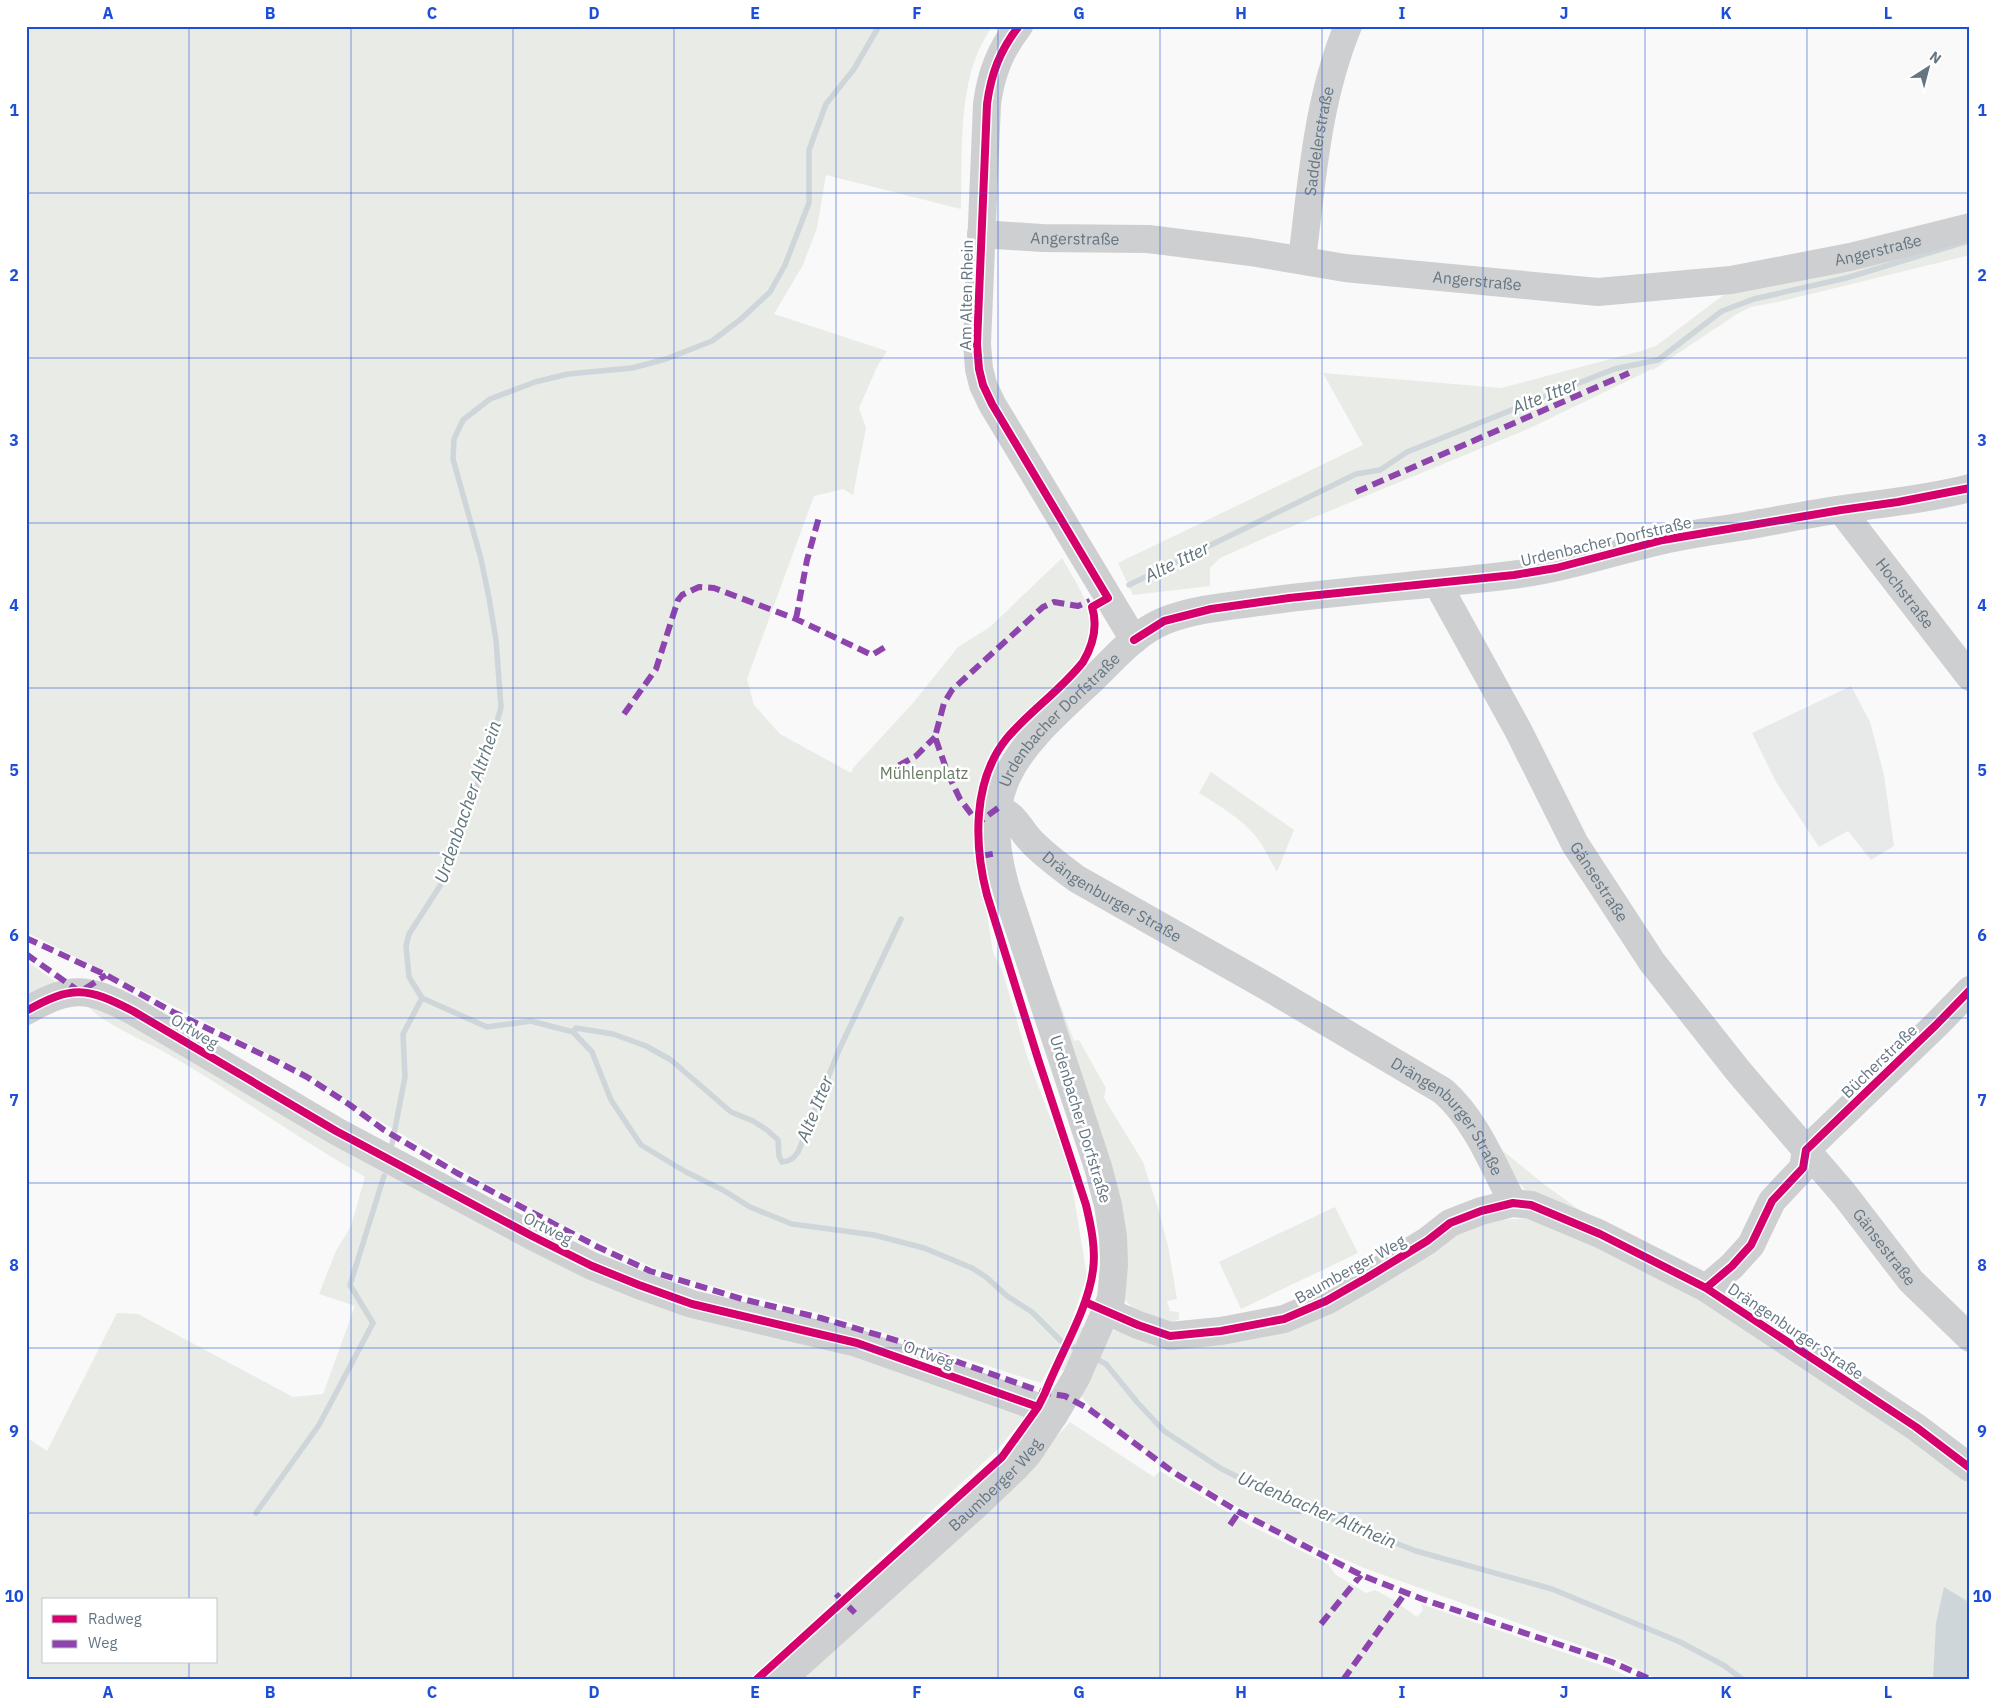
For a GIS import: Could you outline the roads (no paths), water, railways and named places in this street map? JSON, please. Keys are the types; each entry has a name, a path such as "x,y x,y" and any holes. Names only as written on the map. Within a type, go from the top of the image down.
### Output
{"street":[{"name":"Am Alten Rhein","path":"1019,26 1004,47 990,82 987,104 980,234 977,334 979,369 983,385 1015,443 1134,640"},
{"name":"Saddelerstraße","path":"1302,260 1318,135 1326,93 1334,62 1348,26"},
{"name":"Angerstraße","path":"980,234 1042,238 1148,239 1302,260 1345,268 1598,292 1731,280 1850,257 1970,227"},
{"name":"Urdenbacher Dorfstraße","path":"1103,1319 1111,1299 1114,1265 1113,1237 1108,1205 1095,1158 1002,875 996,828 1002,790 1010,769 1024,747 1038,731 1134,640 1164,621 1192,612 1289,598 1437,583 1556,568 1663,540 1898,502 1970,488"},
{"name":"Hochstraße","path":"1841,510 1970,677"},
{"name":"Gänsestraße","path":"1437,583 1518,730 1575,844 1652,962 1700,1026 1844,1194 1911,1281 1970,1338"},
{"name":"Drängenburger Straße","path":"998,808 1009,813 1033,843 1056,864 1078,879 1266,986 1443,1091 1458,1104 1471,1124 1513,1203 1531,1206 1600,1234 1706,1288 1916,1427 1970,1468"},
{"name":"Bücherstraße","path":"1806,1150 1970,990"},
{"name":"Ortweg","path":"26,1011 61,993 80,992 106,998 133,1011 336,1131 592,1266 639,1286 692,1304 857,1343 1038,1407 1054,1415"},
{"path":"1706,1288 1732,1266 1751,1244 1772,1202 1803,1168 1806,1150"},
{"name":"Baumberger Weg","path":"781,1680 975,1506 1028,1454 1076,1378 1103,1319 1170,1336 1221,1331 1284,1319 1326,1301 1368,1277 1427,1241 1450,1223 1481,1211 1513,1203"}],"waterway":[{"name":"Urdenbacher Altrhein","path":"879,26 854,69 826,104 809,150 809,203 785,265 770,292 741,319 712,341 666,359 632,368 568,374 535,382 490,399 463,420 454,439 453,459 481,559 489,598 496,640 501,707 488,755 440,886 409,934 406,946 409,977 422,998 487,1027 531,1021 573,1032 592,1052 611,1100 641,1145 686,1172 723,1190 750,1207 792,1224 874,1235 924,1248 972,1268 986,1277 1007,1296 1032,1312 1061,1341 1079,1350"},
{"name":"Alte Itter","path":"1129,585 1356,474 1380,470 1407,452 1614,369 1658,360 1722,311 1754,299 1846,278 1968,241"},
{"name":"Alte Itter","path":"573,1032 576,1028 613,1034 646,1046 671,1060 731,1112 753,1121 767,1130 778,1140 779,1156 782,1162 787,1161 798,1152 839,1050 901,919"},
{"path":"392,1144 405,1077 403,1034 422,998"},
{"path":"256,1513 319,1425 373,1323 350,1285 384,1176"},
{"name":"Urdenbacher Altrhein","path":"1092,1357 1106,1364 1164,1431 1220,1468 1283,1500 1416,1551 1552,1589 1680,1642 1725,1666 1743,1680"}],"park label":[{"name":"Mühlenplatz","path":"924,773"}]}
